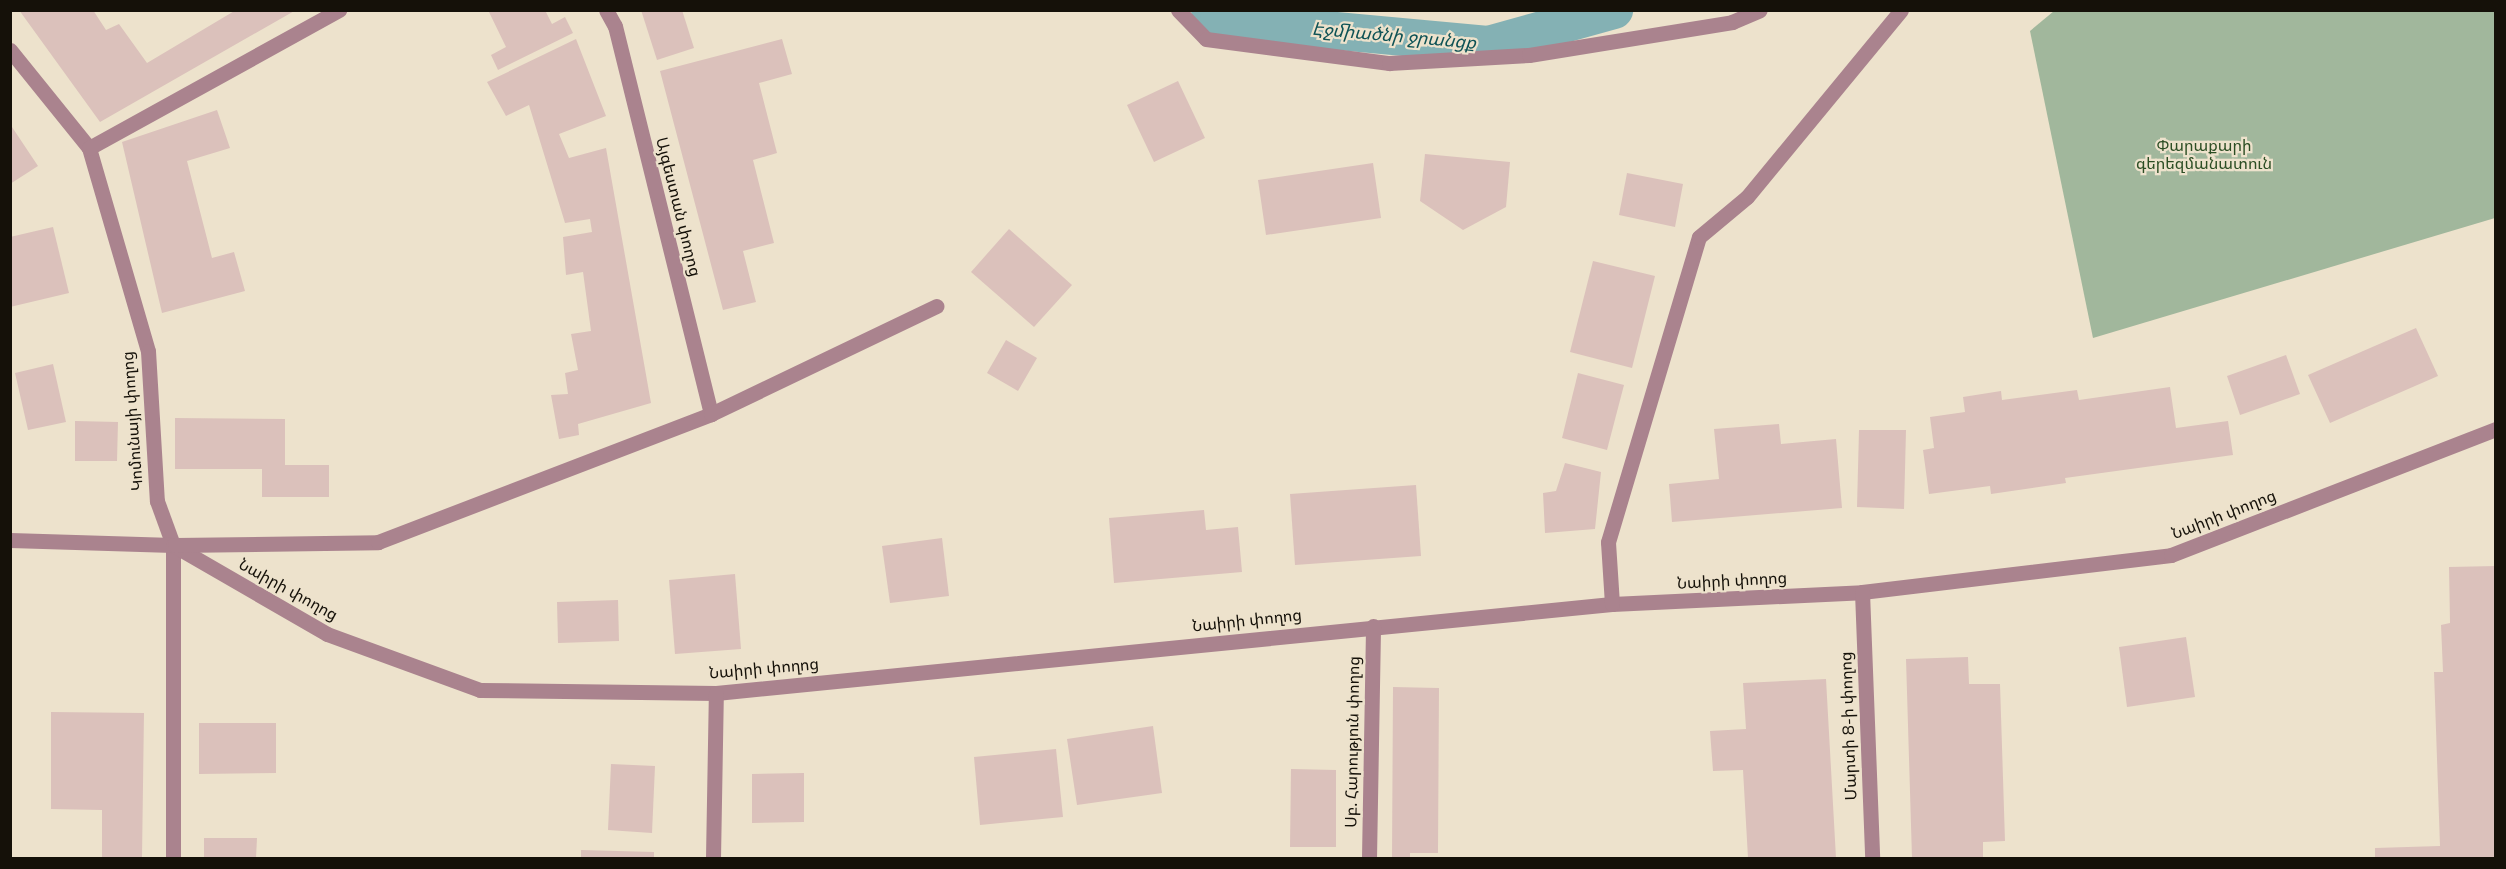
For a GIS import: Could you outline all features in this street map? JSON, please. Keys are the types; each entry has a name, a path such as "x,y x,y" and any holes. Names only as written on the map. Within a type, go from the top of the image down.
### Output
{"street":[{"path":"89,148 339,10"},
{"name":"Այգեստան փողոց","path":"606,10 615,26 711,414"},
{"path":"1178,10 1206,39 1389,63 1529,55 1732,22 1760,10"},
{"path":"1612,604 1608,542 1699,237 1748,197 1901,10"},
{"name":"Կոմունայի փողոց","path":"10,50 89,148 148,351 157,501 173,546 172,858"},
{"path":"173,546 378,542 711,414 936,306"},
{"name":"Նաիրի փողոց","path":"10,540 173,546 327,634 480,690 716,693 1612,604 1862,592 2171,555 2496,429"},
{"name":"Մարտի 8-ի փողոց","path":"1862,592 1872,858"},
{"name":"Սբ. Հարություն փողոց","path":"1369,858 1373,626"},
{"path":"713,858 716,693"}],"green space":[{"name":"Փարաքարի գերեզմանատուն","path":"2054,11 2495,11 2495,218 2093,338 2030,31"}],"building":[{"path":"19,10 93,10 106,30 119,24 147,63 236,10 296,10 100,122"},
{"path":"488,10 545,10 552,24 565,17 573,33 498,70 491,55 506,47"},
{"path":"641,10 682,10 694,48 657,60"},
{"path":"576,39 606,116 559,134 569,158 606,148 651,403 578,424 579,435 559,439 551,395 568,394 565,373 578,370 571,334 591,331 583,272 566,275 563,237 592,232 590,219 565,223 529,105 506,116 487,82"},
{"path":"782,39 792,74 759,83 777,153 753,160 774,243 743,251 756,302 723,310 660,71"},
{"path":"1178,81 1205,138 1154,162 1127,105"},
{"path":"217,110 230,148 187,161 212,258 234,252 245,291 162,313 122,142"},
{"path":"10,124 38,166 10,184"},
{"path":"1425,154 1510,162 1506,207 1463,230 1420,201"},
{"path":"1373,163 1381,218 1266,235 1258,180"},
{"path":"1627,173 1683,184 1675,227 1619,215"},
{"path":"53,227 69,293 10,307 10,237"},
{"path":"1009,229 1072,285 1034,327 971,272"},
{"path":"1593,261 1655,276 1632,368 1570,352"},
{"path":"2416,328 2438,376 2330,423 2308,375"},
{"path":"1006,340 1037,358 1018,391 987,373"},
{"path":"2286,355 2300,394 2240,415 2227,376"},
{"path":"53,364 66,422 28,430 15,373"},
{"path":"1578,373 1624,385 1607,450 1562,438"},
{"path":"2170,387 2176,428 2228,421 2233,455 2065,478 2066,483 1991,494 1990,486 1929,494 1923,450 1934,448 1930,417 1965,412 1963,397 2001,391 2002,400 2077,390 2079,400"},
{"path":"175,418 285,419 285,465 329,465 329,497 262,497 262,469 175,469"},
{"path":"75,421 118,422 117,461 75,461"},
{"path":"1779,424 1781,444 1836,439 1842,508 1672,522 1669,484 1719,479 1714,429"},
{"path":"1859,430 1906,430 1904,509 1857,507"},
{"path":"1565,463 1601,472 1595,529 1545,533 1543,493 1556,491"},
{"path":"1416,485 1421,556 1295,565 1290,494"},
{"path":"1204,510 1206,530 1238,527 1242,572 1114,583 1109,518"},
{"path":"942,538 949,596 890,603 882,546"},
{"path":"2496,566 2496,858 2375,858 2375,848 2440,846 2434,672 2443,672 2441,625 2450,623 2449,567"},
{"path":"735,574 741,649 675,654 669,580"},
{"path":"618,600 619,641 558,643 557,602"},
{"path":"2186,637 2195,697 2127,707 2119,647"},
{"path":"1968,657 1969,684 2000,684 2005,841 1983,842 1983,858 1912,858 1906,659"},
{"path":"1826,679 1836,858 1748,858 1743,770 1713,771 1710,731 1746,729 1743,683"},
{"path":"1393,687 1439,688 1438,853 1410,853 1410,858 1392,858"},
{"path":"51,712 144,713 142,858 102,858 102,810 51,809"},
{"path":"199,723 276,723 276,773 199,774"},
{"path":"1153,726 1162,793 1077,805 1067,739"},
{"path":"1056,749 1063,817 980,825 974,757"},
{"path":"611,764 655,766 652,833 608,830"},
{"path":"1291,769 1336,770 1336,847 1290,847"},
{"path":"804,773 804,822 752,823 752,774"},
{"path":"204,838 257,838 256,858 204,858"},
{"path":"581,850 654,852 654,858 581,858"}],"waterway":[{"name":"Էջմիածնի ջրանցք","path":"1210,10 1219,20 1488,45 1614,10"}]}
